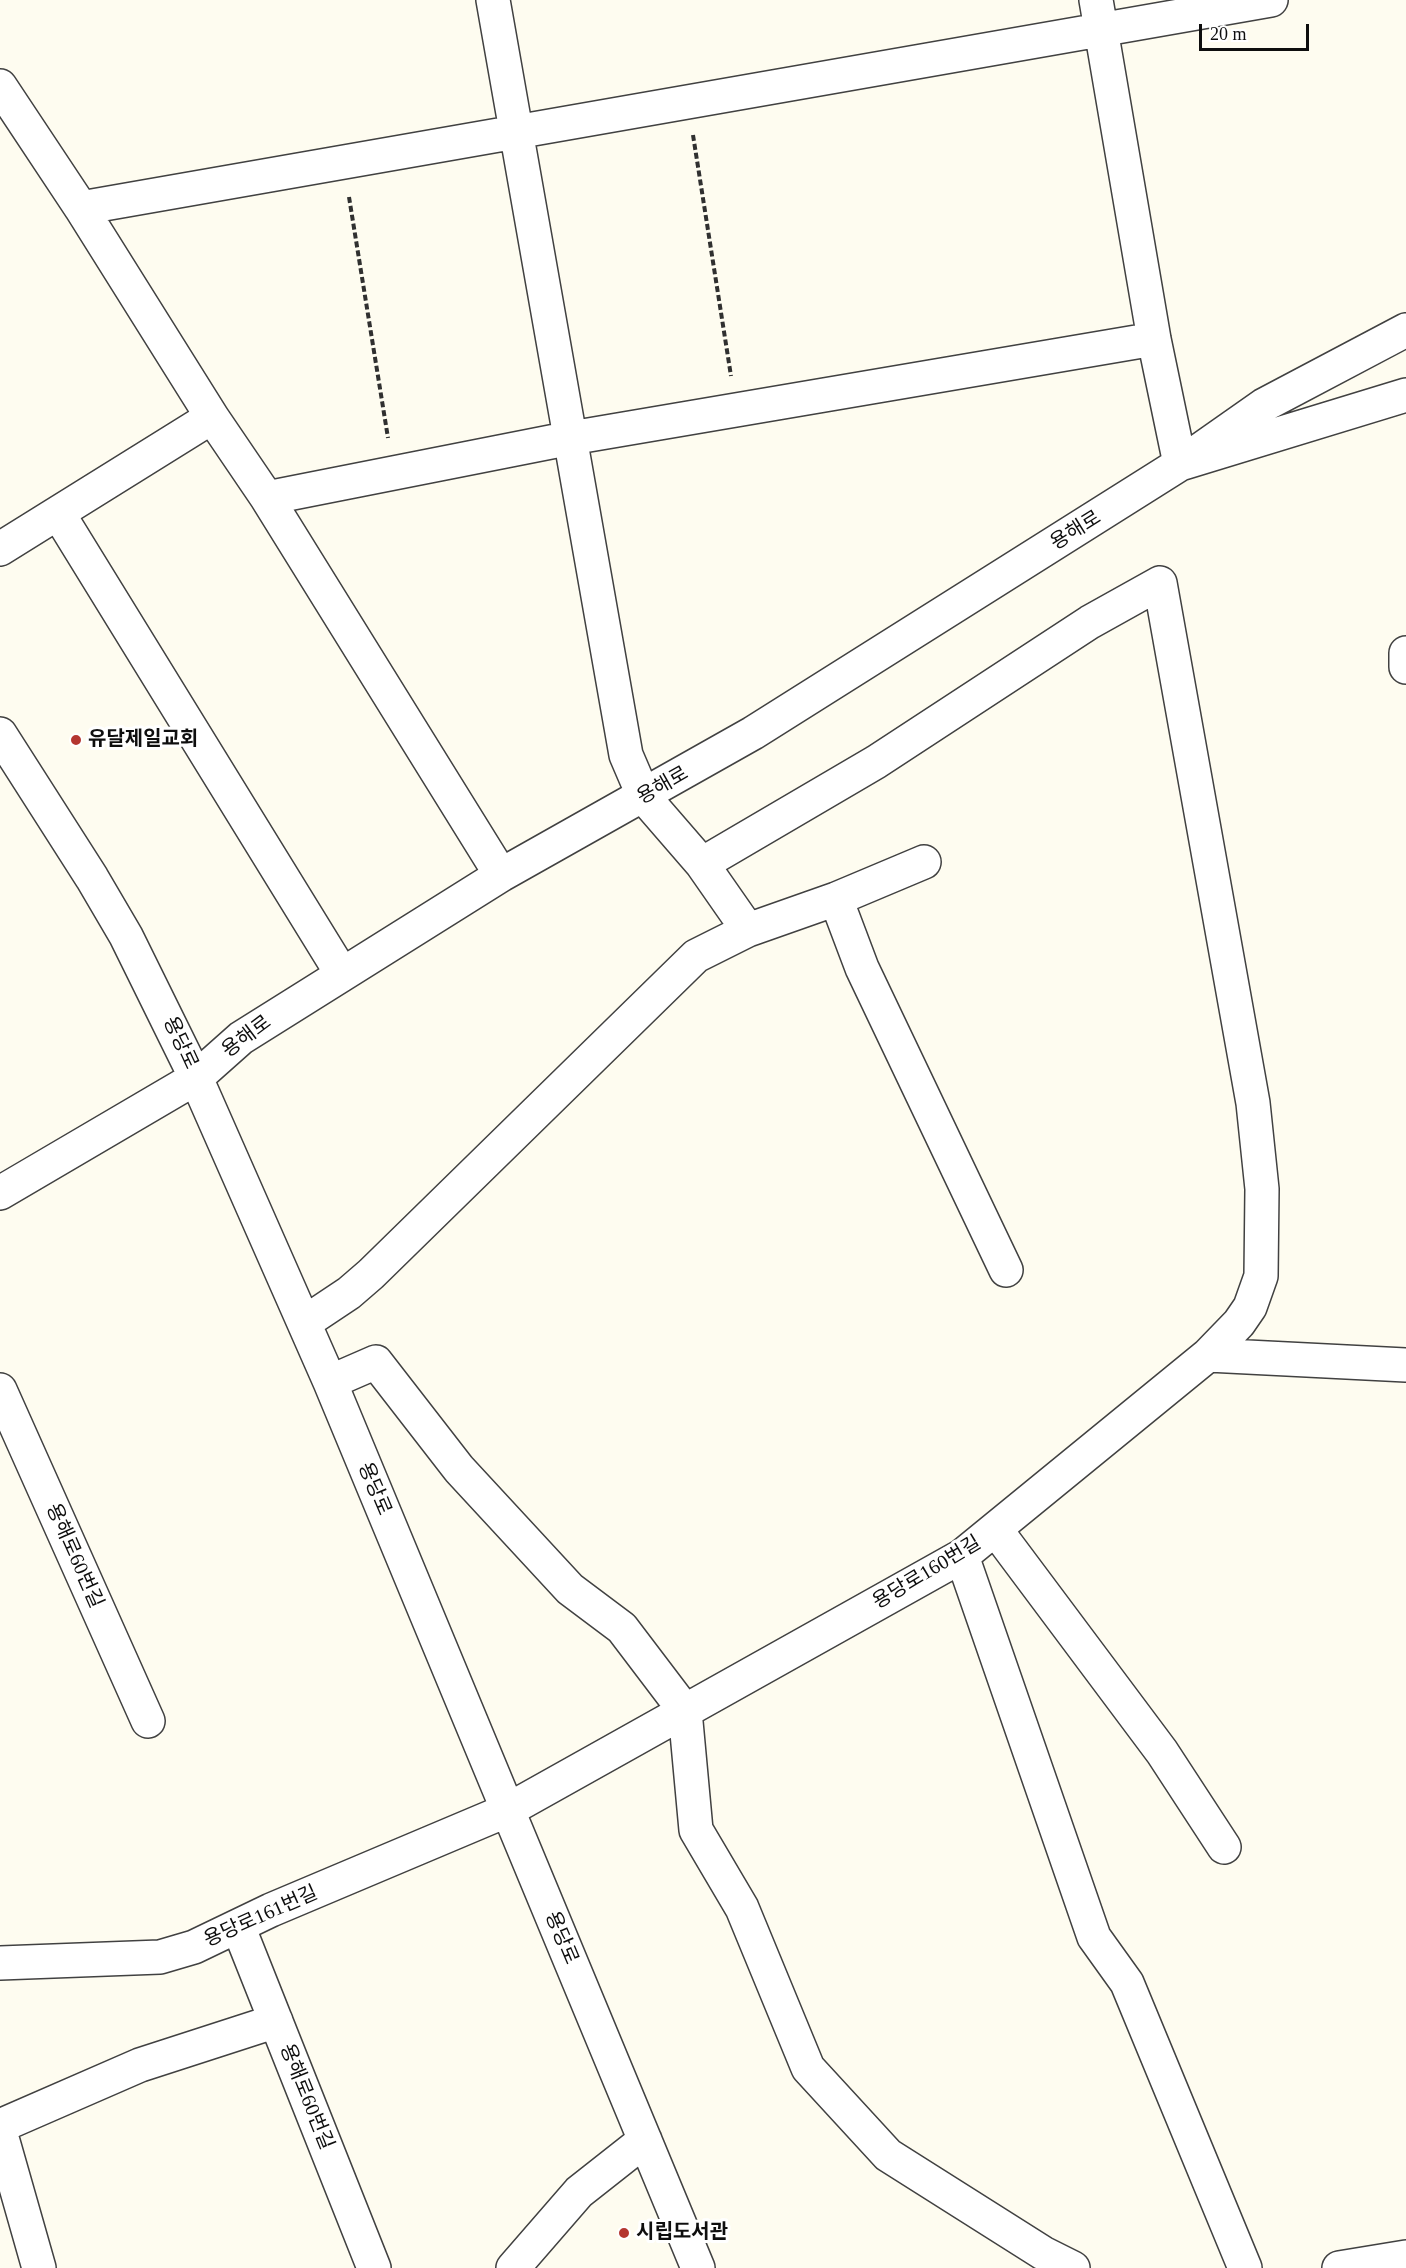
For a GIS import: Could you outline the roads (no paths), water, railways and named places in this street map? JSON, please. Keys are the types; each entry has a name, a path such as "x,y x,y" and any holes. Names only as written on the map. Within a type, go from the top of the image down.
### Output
{"street":[{"path":"493,0 626,755 644,797 702,864 748,930"},
{"path":"81,208 688,101 1099,15 1271,0"},
{"path":"1099,15 1154,339 1180,464 1264,405 1406,330"},
{"path":"0,86 81,208 212,417 267,498 501,875"},
{"path":"267,498 394,471 571,438 737,412 1154,339"},
{"name":"용해로","path":"0,1193 196,1078 241,1038 501,875 644,797 763,727 1180,464 1406,395"},
{"path":"0,549 212,417"},
{"path":"58,513 342,974"},
{"name":"용당로160번길","path":"508,1810 962,1556 1208,1355 1239,1323 1250,1307 1261,1276 1262,1189 1253,1103 1160,584 1090,622 876,762 702,864"},
{"path":"1406,653 1406,667"},
{"name":"용당로","path":"0,734 121,927 151,981 196,1078 330,1382 698,2268"},
{"path":"304,1323 349,1293 371,1274 696,956 748,930 836,899 924,862"},
{"path":"836,899 862,968 1006,1270"},
{"path":"1208,1355 1406,1365"},
{"path":"330,1382 376,1362 459,1468 570,1589 622,1628 685,1711 696,1830 742,1908 808,2068 888,2155 1043,2253 1073,2268"},
{"name":"용해로60번길","path":"0,1390 148,1721"},
{"path":"996,1530 1162,1752 1224,1847"},
{"path":"962,1556 1094,1937 1127,1983 1245,2268"},
{"name":"용당로161번길","path":"0,1962 160,1957 194,1947 508,1810"},
{"name":"용해로60번길","path":"238,1926 374,2268"},
{"path":"0,2126 140,2065 276,2021"},
{"path":"0,2131 39,2268"},
{"path":"513,2268 579,2192 645,2140"},
{"path":"1340,2268 1406,2257"}],"place":[{"name":"유달제일교회","path":"76,740"},
{"name":"시립도서관","path":"624,2233"}]}
